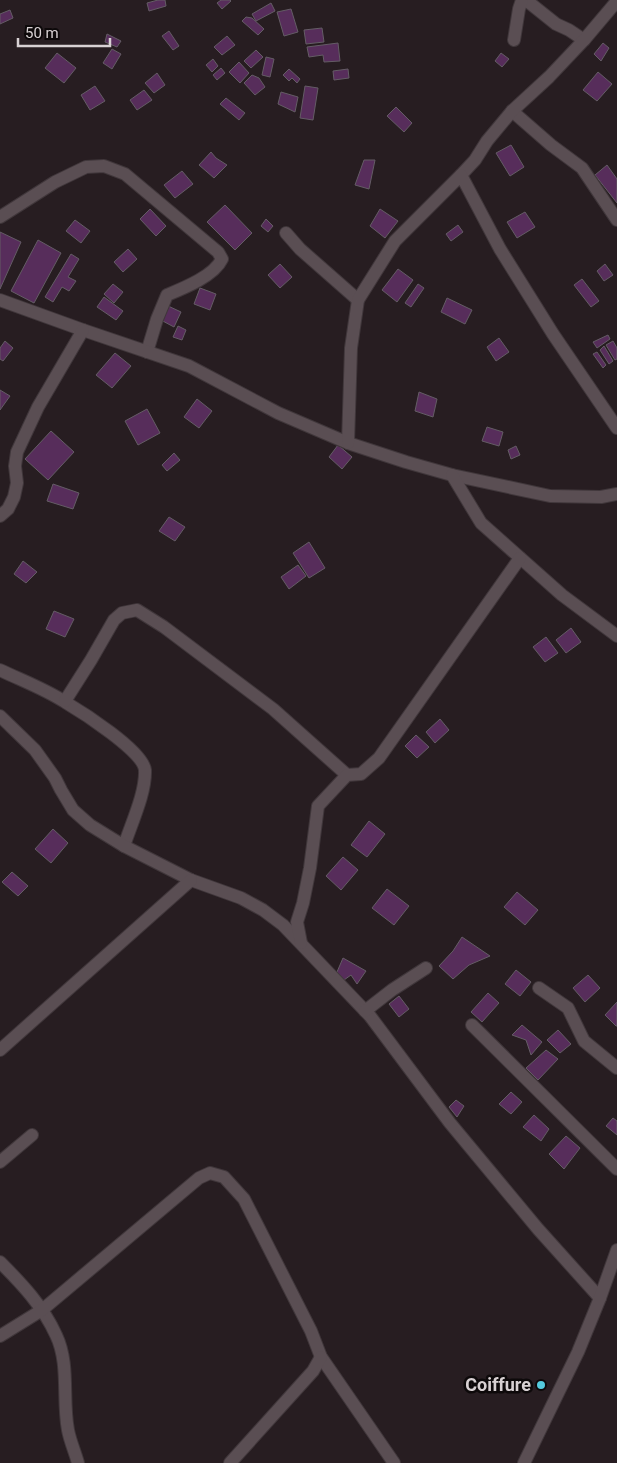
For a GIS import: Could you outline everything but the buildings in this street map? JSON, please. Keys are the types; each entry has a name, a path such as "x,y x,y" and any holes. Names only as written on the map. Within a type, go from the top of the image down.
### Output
{"street":[{"path":"514,40 518,9 524,0 556,24 570,30 584,40"},
{"path":"348,443 351,348 358,300 395,241 475,160 487,141 512,111 549,77 617,1"},
{"path":"512,111 551,145 582,168 617,220"},
{"path":"0,217 55,182 86,167 104,166 125,174 218,252 222,259 219,266 193,283 167,295 147,352"},
{"path":"461,175 500,250 553,334 617,428"},
{"path":"286,233 300,249 358,300"},
{"path":"0,300 188,366 278,413 348,443 406,462 452,475 550,496 601,497 617,494"},
{"path":"0,516 8,509 14,498 17,483 15,466 20,445 38,407 83,330"},
{"path":"452,475 481,524 562,596 617,636"},
{"path":"301,944 297,922 310,868 318,806 348,775 361,774 379,758 520,558"},
{"path":"65,701 92,660 114,620 122,613 137,610 164,627 273,709 348,775"},
{"path":"0,670 65,701 129,747 142,761 145,769 142,792 124,846"},
{"path":"0,716 35,750 55,778 73,810 90,825 124,846 191,880 241,898 263,910 283,925 365,1011 450,1123 538,1228 600,1298"},
{"path":"0,1050 191,880"},
{"path":"365,1011 392,990 426,968"},
{"path":"539,988 568,1008 584,1041 617,1068"},
{"path":"472,1025 617,1169"},
{"path":"0,1162 32,1135"},
{"path":"0,1336 42,1310 199,1178 210,1173 224,1177 244,1199 311,1331 321,1356 394,1463"},
{"path":"524,1463 578,1352 617,1250"},
{"path":"0,1262 24,1286 42,1310 57,1335 64,1363 68,1429 78,1463"},
{"path":"230,1463 313,1371 321,1356"}],"place":[{"name":"Coiffure","path":"541,1385"}]}
